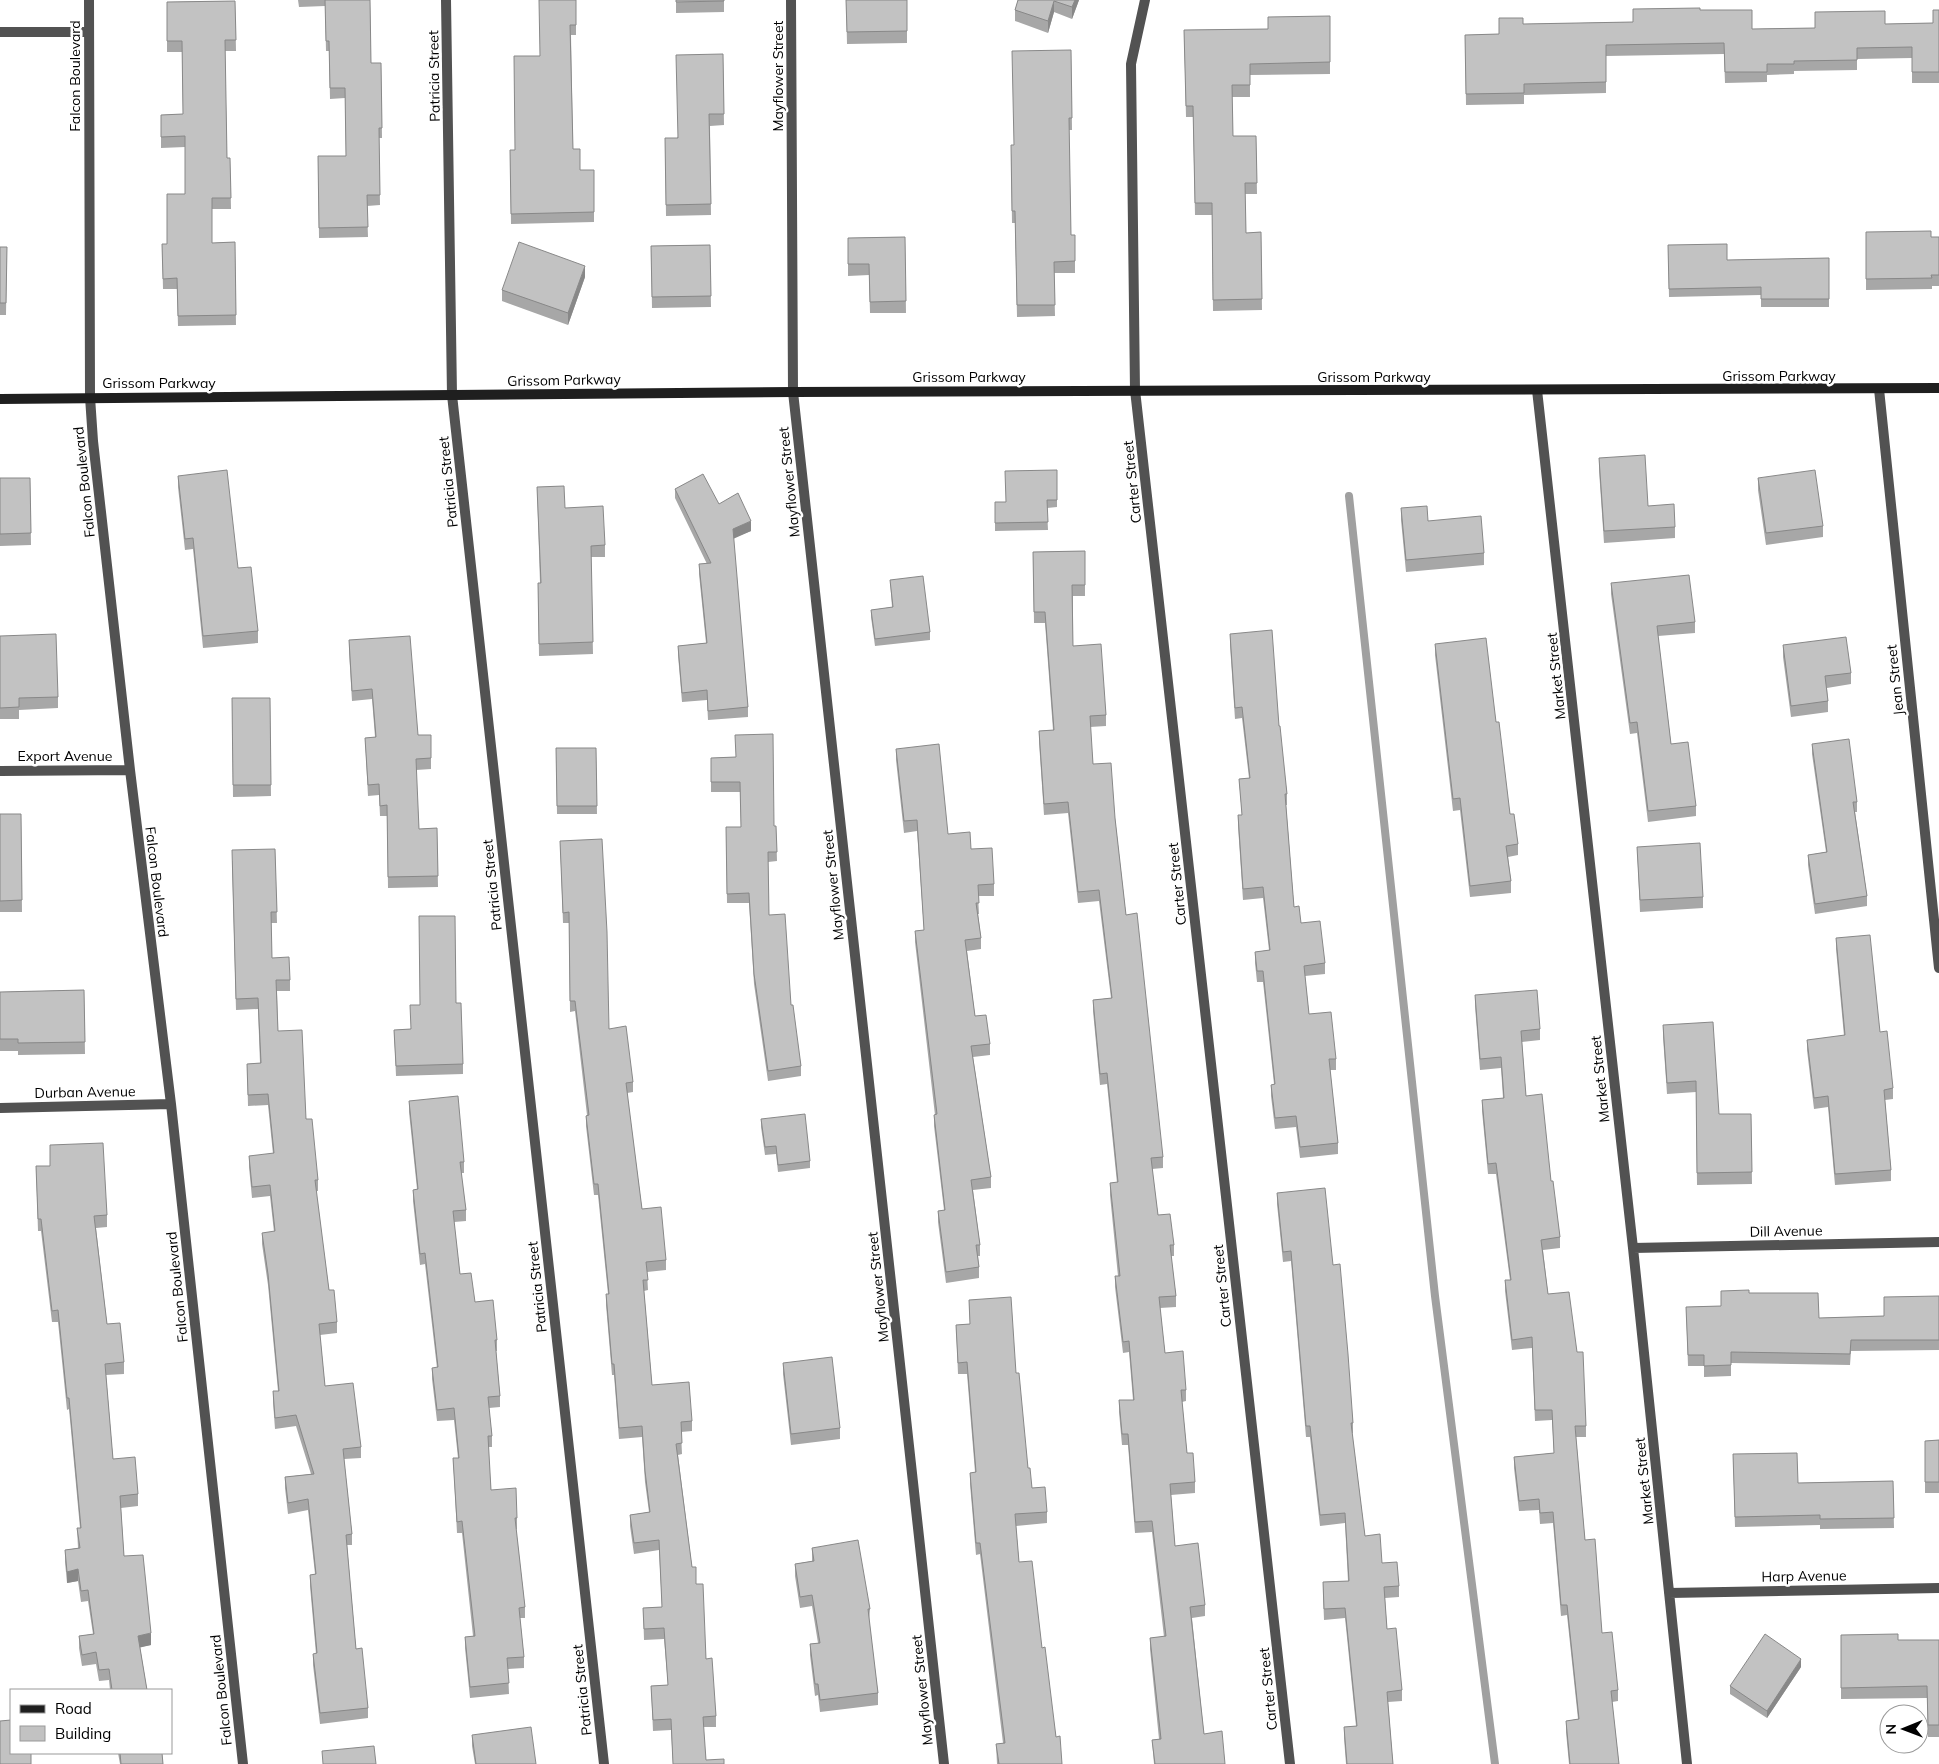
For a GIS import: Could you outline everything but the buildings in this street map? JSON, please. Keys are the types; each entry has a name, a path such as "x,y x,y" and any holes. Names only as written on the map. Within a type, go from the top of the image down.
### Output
{"main road":[{"name":"Grissom Parkway","path":"0,399 1135,390 1939,388"}],"street":[{"name":"Falcon Boulevard","path":"89,0 90,397 94,451 130,770 171,1104 243,1764"},
{"name":"Patricia Street","path":"446,0 452,395 604,1764"},
{"name":"Mayflower Street","path":"791,0 793,392 944,1764"},
{"name":"Carter Street","path":"1145,0 1131,64 1135,390 1290,1764"},
{"path":"0,32 89,32"},
{"name":"Jean Street","path":"1879,389 1939,968"},
{"name":"Market Street","path":"1537,390 1633,1248 1687,1764"},
{"name":"Export Avenue","path":"0,770 130,770"},
{"name":"Durban Avenue","path":"0,1108 171,1104"},
{"name":"Dill Avenue","path":"1633,1248 1939,1242"},
{"name":"Harp Avenue","path":"1669,1593 1939,1588"}],"waterway":[{"path":"1349,496 1435,1296 1495,1764"}]}
